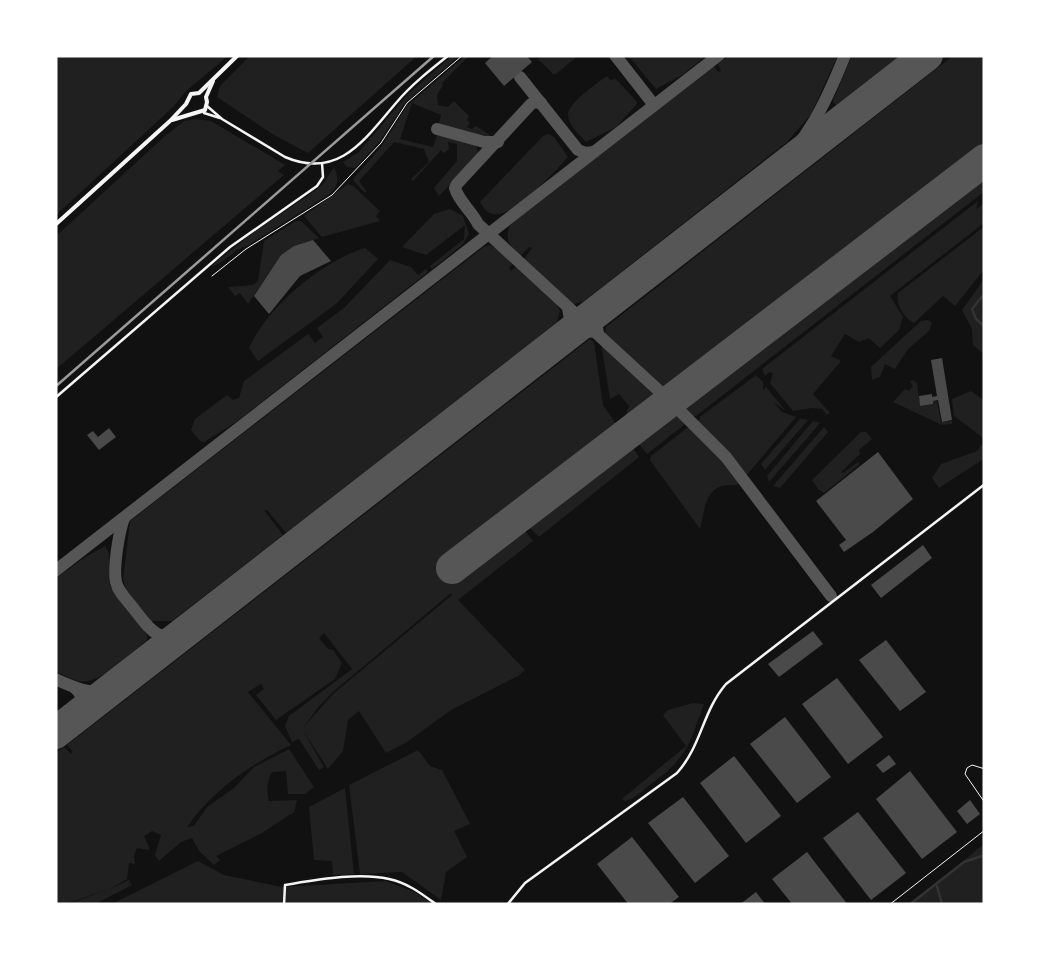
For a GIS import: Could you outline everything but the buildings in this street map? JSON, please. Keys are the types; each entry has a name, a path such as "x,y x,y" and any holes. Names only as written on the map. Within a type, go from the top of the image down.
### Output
{"main road":[{"path":"55,225 170,121 190,94 199,92 238,55"},
{"path":"170,121 201,112 215,77"},
{"path":"199,92 206,98"},
{"path":"186,104 193,112"}],"street":[{"path":"206,106 295,162 322,163 350,153 397,101 449,55"},
{"path":"201,112 222,119"},
{"path":"55,398 244,236 317,186 323,176 322,163"},
{"path":"508,905 516,891 676,773 695,750 710,705 726,684 985,484"},
{"path":"284,905 285,885 347,878 387,878 416,889 438,905"}],"lane":[{"path":"212,276 246,249 332,195 381,143 406,103 463,55"},
{"path":"985,769 972,765 965,774 985,803"},
{"path":"889,905 985,830"}],"shaded area":[{"path":"55,55 229,55 55,216"},
{"path":"251,55 418,55 308,153 217,97 220,86"},
{"path":"453,55 460,55 405,103 380,141 355,168 347,167 343,162 359,152 408,94"},
{"path":"544,55 579,55 553,74 538,59"},
{"path":"622,55 707,55 656,89 631,59"},
{"path":"730,55 838,55 811,114 787,142 584,301 567,301 524,259 532,248 520,256 513,249 508,238 510,225 714,66 721,71 718,64"},
{"path":"852,55 902,55 836,106 833,101"},
{"path":"954,55 985,55 985,191 696,416 690,417 605,336 606,327"},
{"path":"468,57 442,83 438,105 448,107 454,101 469,116 467,127 476,126 490,135 488,138 439,124 441,115 412,103 400,139 433,147 437,135 476,146 479,154 439,196 434,188 457,161 457,144 448,142 449,149 444,153 441,150 413,181 429,162 424,149 394,142 359,181 364,192 354,178 381,147 407,106"},
{"path":"607,76 616,79 637,102 616,127 586,142 570,122 569,110"},
{"path":"184,121 211,121 285,165 278,171 284,175 55,370 55,237 165,136"},
{"path":"549,134 568,157 506,212 487,211 480,202"},
{"path":"334,167 337,181 331,193 211,266 316,190"},
{"path":"348,184 380,211 376,216 380,221 322,237 304,216"},
{"path":"978,201 976,209 985,203 985,222 890,296 903,317 899,330 880,348 869,338 859,342 845,334 831,356 841,361 813,394 830,413 811,408 793,411 770,383 773,373 765,376 762,369"},
{"path":"450,209 463,216 469,234 462,245 432,269 430,266 464,239 465,225 426,255 402,247 434,214"},
{"path":"296,221 319,238 281,255 248,304 240,293 235,296 228,287 258,281 264,241"},
{"path":"985,226 985,275 982,272 955,306 943,296 914,323 911,321 899,306 898,293"},
{"path":"489,245 513,263 511,271 517,266 557,304 557,322 286,533 264,510 283,535 172,621 151,621 126,590 123,579 130,521"},
{"path":"365,248 378,259 336,304 258,361 249,348 283,301 331,263"},
{"path":"390,260 411,267 418,275 426,269 428,272 236,422 200,441 191,430 195,419 227,395 233,400 239,398 244,381 308,334 315,343 323,337 317,328 344,308"},
{"path":"985,278 985,355 973,345 972,329 962,310"},
{"path":"921,321 932,323 929,331 908,349 895,369 885,364 880,377 872,380 871,367"},
{"path":"590,339 594,342 603,405 639,457 539,537 518,516 516,519 533,541 458,600 525,670 518,676 451,710 386,753 359,711 348,720 343,751 328,769 302,729 324,767 319,770 299,739 292,742 285,726 289,716 352,669 324,633 319,638 342,663 335,679 276,720 256,695 264,689 261,684 248,692 291,745 261,761 233,780 187,827 194,826 207,807 234,788 254,767 289,749 314,787 305,794 288,794 286,771 272,772 268,794 269,801 297,800 294,812 216,856 220,860 214,865 192,838 181,842 159,861 155,855 161,835 152,831 144,836 150,850 137,848 135,864 129,863 127,879 110,889 129,880 132,885 93,905 66,905 109,889 55,905 55,754 64,747 71,754 67,745","holes":["452,595 333,694 303,728 333,692"]},
{"path":"601,343 685,421 647,454 627,426 629,406 619,394 610,399"},
{"path":"756,375 763,382 763,390 766,387 786,411 773,402 782,412 796,417 745,477 698,423 700,417"},
{"path":"912,380 917,383 920,406 937,401 941,422 952,424 942,425 893,402 905,389 909,391"},
{"path":"971,391 985,401 985,458 939,488 932,478 941,464 977,451 983,443 982,437 954,416 952,399"},
{"path":"800,419 808,420 765,470 761,464"},
{"path":"813,421 820,423 769,482 767,476"},
{"path":"824,427 828,432 780,488 773,486"},
{"path":"687,428 693,428 742,481 713,491 700,529 650,460"},
{"path":"861,432 872,439 841,472 860,464 824,493 819,490 812,480"},
{"path":"105,546 109,553 110,586 147,640 105,674 78,681 55,671 55,579"},
{"path":"693,703 704,704 690,740 680,758 638,794 629,800 622,799 686,746 663,715"},
{"path":"418,750 430,766 442,770 470,824 454,831 467,857 446,872 441,900 402,872 360,874 349,785"},
{"path":"345,788 354,874 333,875 332,861 314,860 309,807"},
{"path":"985,843 985,905 911,905"},
{"path":"198,861 224,875 282,887 386,881 434,905 110,905"}],"waterway":[{"path":"985,293 972,309 985,327"},
{"path":"909,905 964,862 985,855"},
{"path":"937,886 942,905"}],"taxiway":[{"path":"615,55 654,105"},
{"path":"55,571 719,55"},
{"path":"769,178 795,150 814,121 845,55"},
{"path":"520,77 578,150 594,152"},
{"path":"541,103 531,104 457,184 459,198 478,224 726,457 831,596"},
{"path":"437,129 498,142"},
{"path":"598,334 596,321 603,306"},
{"path":"568,308 571,325 564,337 577,330 595,332"},
{"path":"124,518 116,559 119,589 156,633 169,637 186,631"},
{"path":"55,679 91,691 114,687"},
{"path":"75,688 82,701 78,715"}],"runway":[{"path":"55,733 927,55"},
{"path":"452,568 985,160"}],"railway":[{"path":"55,387 435,55"}]}
